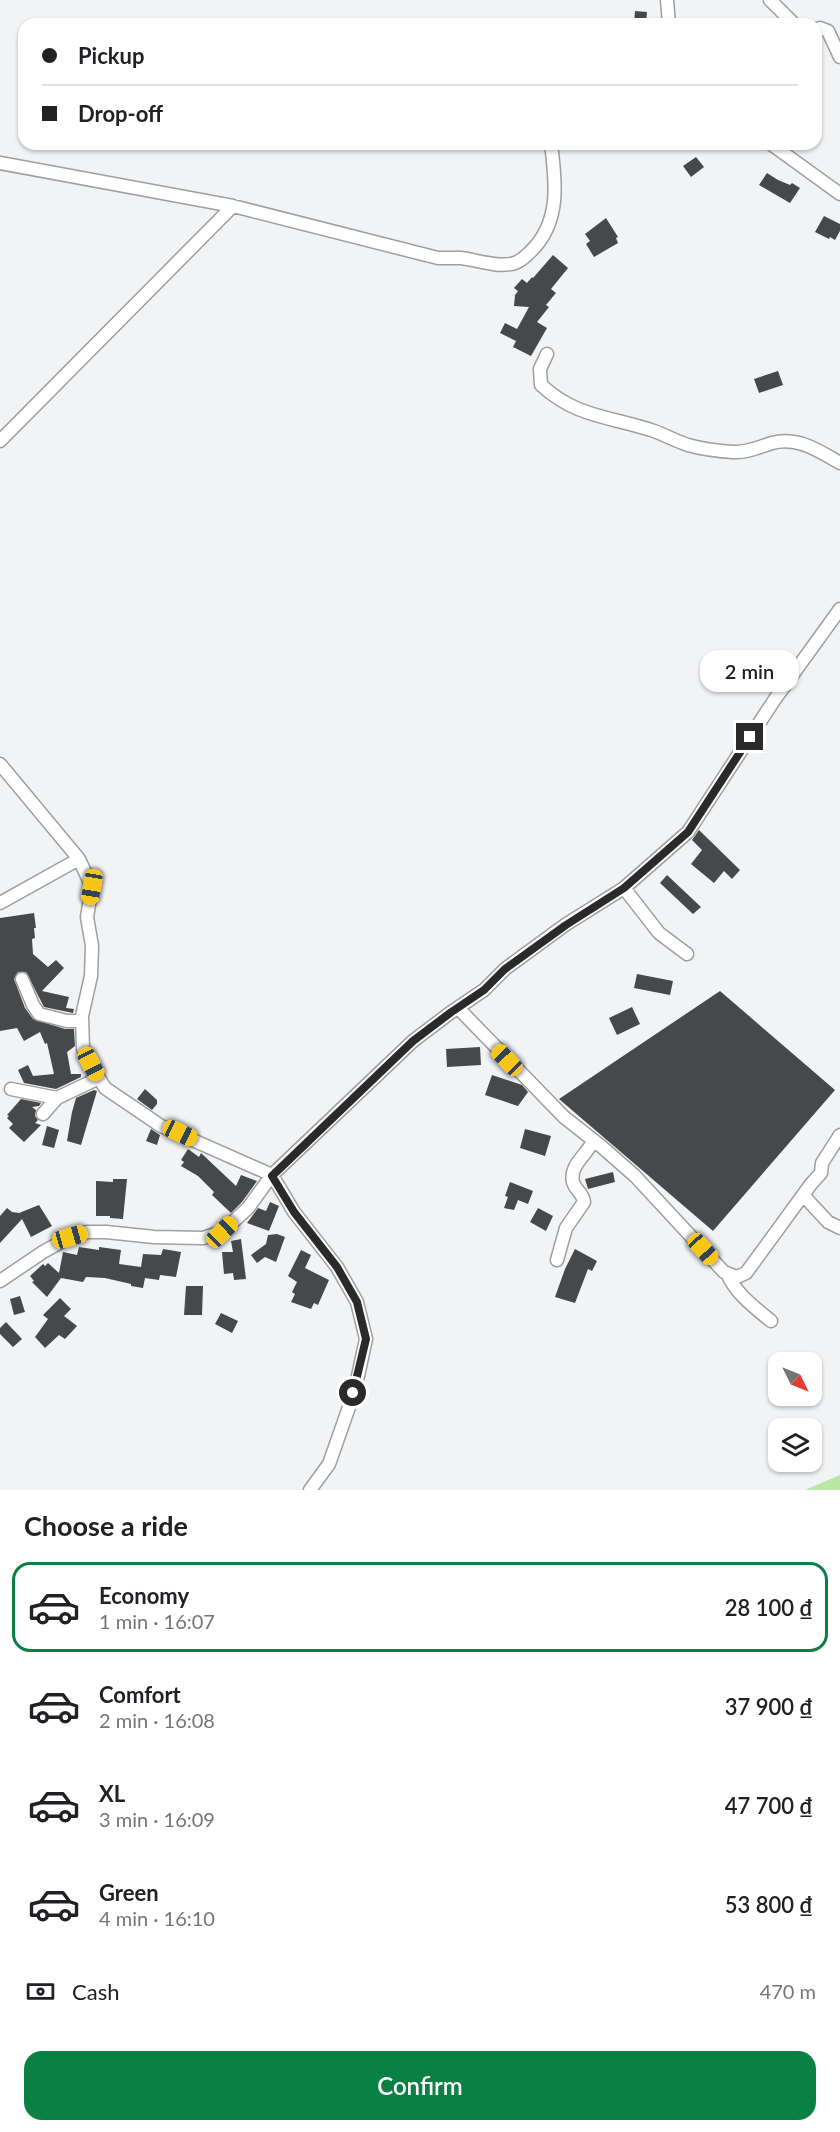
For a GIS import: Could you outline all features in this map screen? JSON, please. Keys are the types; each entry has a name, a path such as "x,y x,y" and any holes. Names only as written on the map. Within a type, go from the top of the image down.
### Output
{"street":[{"path":"667,0 668,18"},
{"path":"770,0 788,18"},
{"path":"822,29 828,31 840,57"},
{"path":"0,162 233,206 438,258 461,258 500,265 513,264 542,240 550,221 555,192 552,150"},
{"path":"779,150 840,194"},
{"path":"0,441 233,206"},
{"path":"547,354 540,369 541,385 553,396 574,408 597,417 654,431 704,449 736,452 759,449 780,441 809,445 840,464"},
{"path":"0,1281 70,1237 87,1232 203,1238 222,1232 248,1208 272,1176 413,1041 484,990 505,969 548,937 624,888 688,832 775,699 840,609"},
{"path":"0,764 79,859 92,887 87,917 92,945 91,976 82,1022 83,1049 105,1088 161,1126 272,1176 294,1212 337,1267 357,1302 366,1339 348,1410 329,1464 310,1490"},
{"path":"0,903 79,859"},
{"path":"624,888 658,933 687,954"},
{"path":"22,979 39,1014 48,1018 82,1022"},
{"path":"458,1008 564,1118 635,1176 727,1273 744,1299 771,1321"},
{"path":"43,1114 57,1098 99,1078"},
{"path":"10,1089 57,1098"},
{"path":"727,1273 737,1276 746,1274 821,1173 822,1163 840,1135"},
{"path":"557,1260 566,1228 584,1202 583,1194 574,1186 572,1175 576,1164 590,1149 593,1141"},
{"path":"803,1195 828,1222 840,1228"}],"green space":[{"path":"840,1475 840,1490 805,1490"}],"building":[{"path":"635,11 647,12 646,18 634,18"},
{"path":"696,157 704,167 691,177 683,166"},
{"path":"767,173 778,180 790,185 792,183 800,188 790,203 759,185"},
{"path":"824,216 840,224 840,231 835,240 815,232"},
{"path":"606,218 618,237 616,238 618,243 594,257 586,244 590,241 585,234"},
{"path":"553,255 568,268 551,289 556,293 546,305 549,307 537,322 547,328 531,356 513,347 516,341 500,333 505,323 517,329 529,307 514,306 515,295 518,291 514,288 522,279 527,283 533,278"},
{"path":"778,371 783,385 759,393 754,379"},
{"path":"699,830 740,870 732,879 724,871 714,883 691,864 702,850 692,840"},
{"path":"667,875 701,907 693,914 660,883"},
{"path":"34,913 36,928 34,928 35,938 32,939 33,954 48,967 56,960 64,968 42,991 69,997 66,1008 74,1009 73,1013 44,1007 26,972 18,972 14,979 25,1008 33,1019 65,1029 74,1029 75,1046 67,1052 71,1074 81,1074 81,1077 56,1089 24,1083 18,1070 28,1065 33,1076 54,1074 47,1043 45,1044 40,1032 24,1041 17,1028 0,1031 0,918"},
{"path":"637,974 673,981 670,995 634,988"},
{"path":"720,991 835,1090 713,1231 559,1099"},
{"path":"632,1007 640,1024 617,1035 609,1018"},
{"path":"480,1047 481,1065 447,1067 446,1049"},
{"path":"492,1075 522,1085 528,1092 518,1106 485,1095"},
{"path":"145,1089 157,1100 152,1110 137,1099"},
{"path":"94,1090 97,1091 81,1145 67,1141 76,1098"},
{"path":"21,1099 41,1103 39,1106 32,1107 36,1110 35,1116 38,1120 35,1123 41,1125 24,1142 9,1128 13,1124 7,1118"},
{"path":"47,1126 59,1130 54,1148 42,1145"},
{"path":"151,1129 160,1135 157,1145 146,1141"},
{"path":"525,1129 551,1136 545,1156 520,1148"},
{"path":"188,1149 199,1157 201,1153 236,1186 241,1175 257,1181 231,1213 212,1195 214,1192 198,1176 181,1166 184,1162 181,1160"},
{"path":"613,1172 615,1182 588,1189 585,1179"},
{"path":"113,1179 127,1179 123,1219 96,1216 96,1181 113,1182"},
{"path":"510,1182 533,1191 528,1204 518,1200 514,1210 504,1208"},
{"path":"270,1202 279,1206 269,1231 247,1223 258,1208 266,1211"},
{"path":"39,1205 52,1226 31,1237 22,1219 0,1243 0,1216 7,1208 19,1213"},
{"path":"538,1208 553,1216 546,1231 530,1222"},
{"path":"277,1234 285,1237 276,1262 265,1257 257,1263 251,1255 266,1244 268,1235"},
{"path":"241,1239 246,1279 234,1280 233,1273 224,1274 222,1252 233,1252 231,1241"},
{"path":"79,1247 121,1250 119,1264 141,1267 143,1254 161,1255 163,1249 181,1252 176,1277 160,1275 159,1280 145,1278 143,1288 105,1278 86,1277 83,1282 61,1278 47,1297 32,1282 34,1281 30,1276 43,1264 45,1266 48,1263 59,1273 63,1252 77,1255"},
{"path":"575,1249 597,1261 592,1271 588,1269 575,1303 555,1297"},
{"path":"301,1250 311,1255 305,1268 329,1280 318,1305 314,1303 311,1309 291,1302 295,1294 292,1292 297,1282 288,1276"},
{"path":"186,1286 203,1286 202,1315 184,1315"},
{"path":"20,1296 25,1312 14,1315 10,1299"},
{"path":"60,1298 71,1309 64,1316 77,1326 65,1339 59,1335 45,1348 35,1337 48,1319 43,1315"},
{"path":"221,1313 238,1321 232,1333 215,1324"},
{"path":"6,1322 22,1339 13,1347 0,1334 0,1328"}],"route":[{"path":"353,1393 366,1339 357,1302 337,1267 294,1212 272,1176 413,1041 484,990 505,969 566,925 624,888 688,832 750,737"}]}
